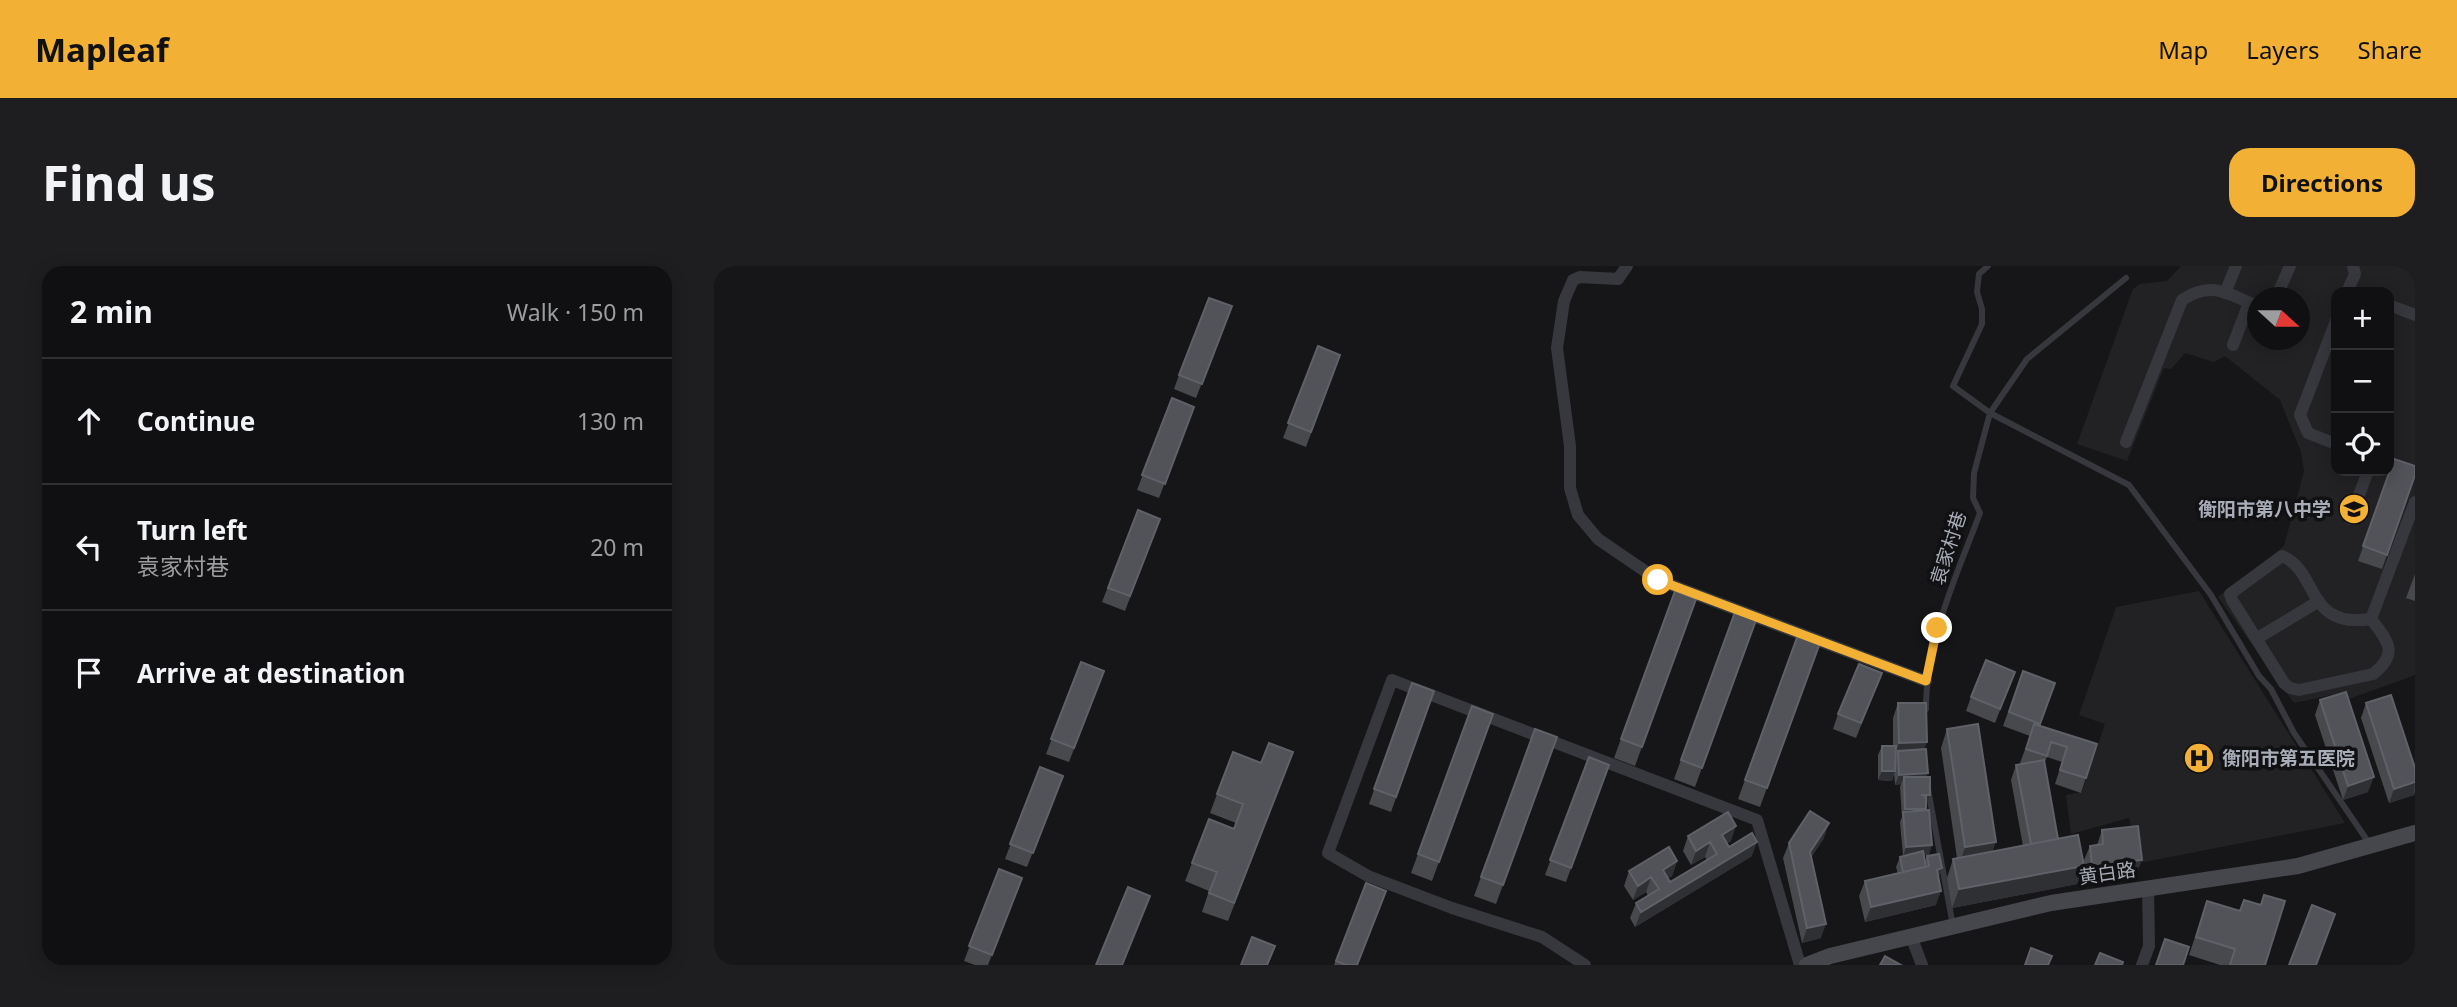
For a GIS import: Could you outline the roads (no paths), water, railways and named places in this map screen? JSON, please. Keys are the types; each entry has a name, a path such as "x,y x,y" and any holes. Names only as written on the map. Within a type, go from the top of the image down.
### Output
{"main road":[{"name":"黄白路","path":"1807,965 1830,956 2051,902 2298,866 2415,833"}],"street":[{"path":"1627,266 1618,279 1580,277 1573,280 1564,301 1557,348 1570,446 1570,488 1578,514 1598,539 1658,580 1926,681"},
{"path":"2225,293 2236,266"},
{"path":"2281,287 2290,266"},
{"path":"2351,287 2355,274 2353,266"},
{"path":"2126,442 2182,300 2196,290 2208,288 2247,302"},
{"path":"2394,307 2415,315"},
{"path":"2232,345 2247,316"},
{"path":"2331,334 2300,415 2308,433 2331,442"},
{"path":"2350,519 2366,476"},
{"path":"2371,619 2415,502"},
{"path":"2282,556 2292,559 2325,610 2354,621 2371,619 2388,641 2390,649 2381,668 2373,674 2299,690 2284,684 2230,594 2282,556"},
{"path":"2256,639 2319,601"},
{"path":"1585,965 1542,937 1452,908 1368,876 1328,853 1392,680 1757,820 1800,965"},
{"path":"2142,965 2149,946 2148,888"},
{"path":"1911,936 1922,965"}],"lane":[{"path":"1988,266 1979,274 1977,292 1982,309 1982,324 1953,386 1990,413 2129,485 2210,595 2259,676 2271,689 2294,733 2370,846"},
{"name":"袁家村巷","path":"1926,721 1926,681 1937,628 1980,513 1973,498 1974,474 1990,413 2027,359 2126,278"},
{"path":"1928,786 1953,926"}],"place":[{"name":"衡阳市第八中学","path":"2354,509"},
{"name":"衡阳市第五医院","path":"2199,758"}]}
